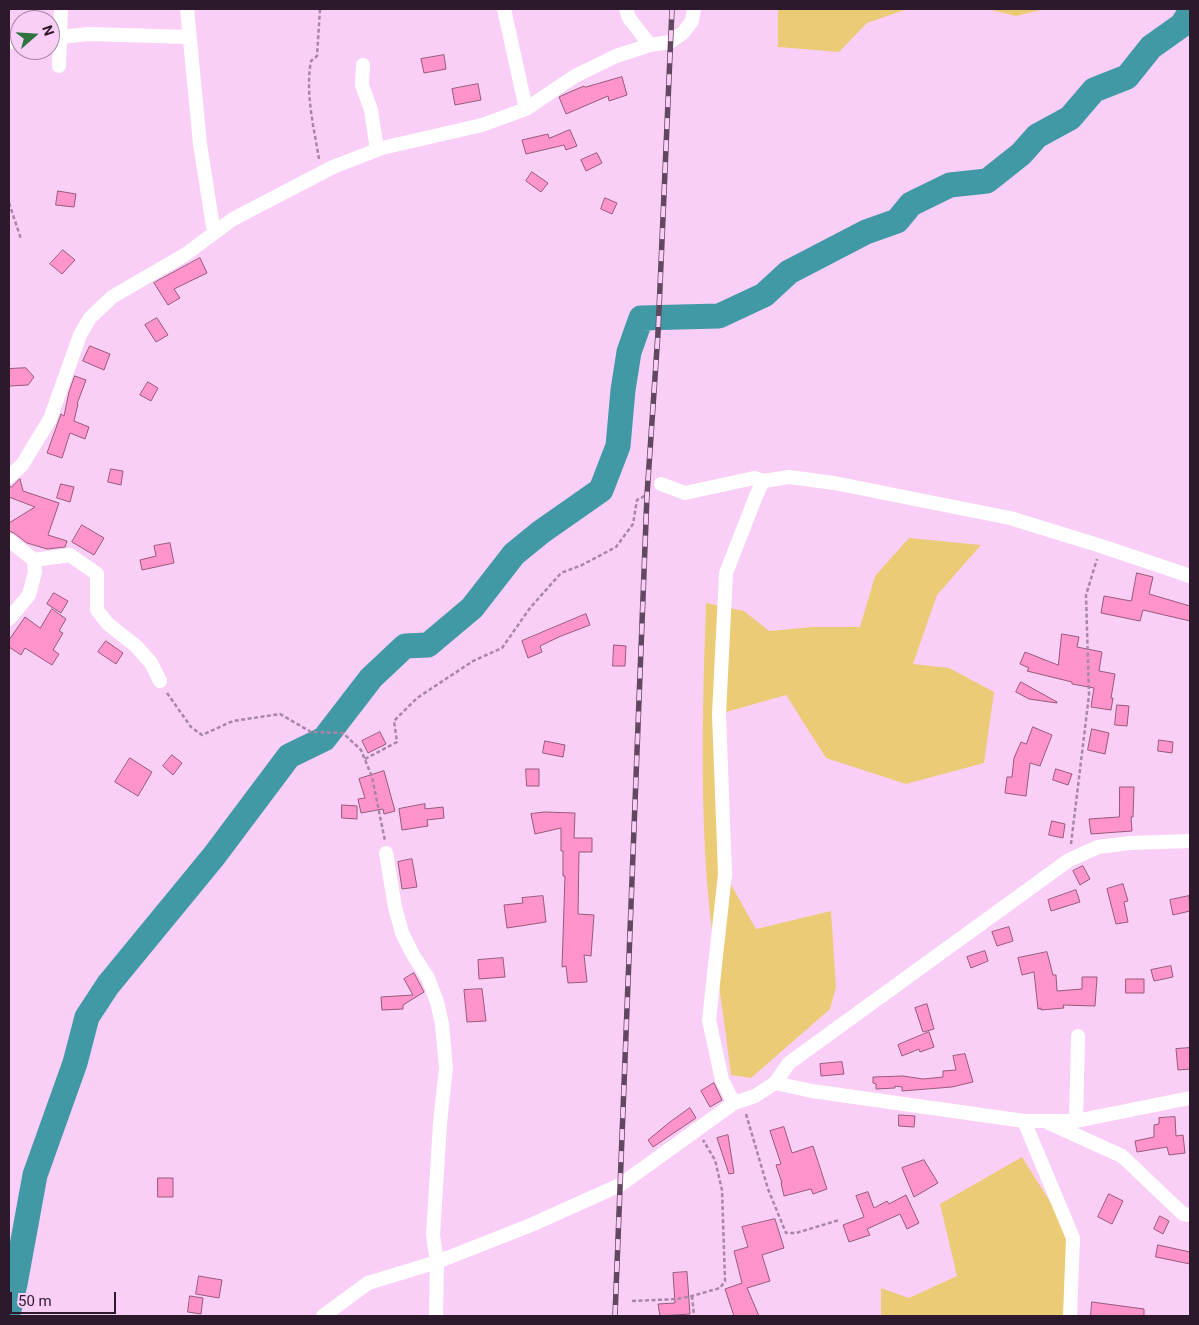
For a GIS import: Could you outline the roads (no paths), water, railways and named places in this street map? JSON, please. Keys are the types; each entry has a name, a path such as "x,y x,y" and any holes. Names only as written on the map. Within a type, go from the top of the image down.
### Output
{"street":[{"path":"186,9 200,144 214,233"},
{"path":"504,9 526,109"},
{"path":"626,9 629,18 650,45"},
{"path":"9,477 22,465 50,419 80,335 90,318 112,297 186,254 233,219 322,173 377,150 482,125 526,109 575,76 616,56 650,45 670,42 683,33 692,21 694,9"},
{"path":"60,37 89,34 189,37"},
{"path":"57,60 58,66"},
{"path":"363,64 362,85 371,110 377,150"},
{"path":"661,484 685,494 754,478 763,482 789,477 834,483 1010,518 1190,576"},
{"path":"738,1102 722,1080 709,1020 725,874 720,704 726,573 763,482"},
{"path":"9,540 34,560 70,555 97,574 97,610 108,624 136,646 151,663 160,681"},
{"path":"9,620 29,595 35,572 34,560"},
{"path":"323,1316 368,1283 437,1262 531,1225 620,1185 738,1102 754,1096 775,1083 789,1063 1069,860 1098,848 1130,843 1190,841"},
{"path":"386,852 395,907 402,933 412,955 428,978 438,1002 442,1024 446,1068 440,1122 433,1235 437,1262 436,1316"},
{"path":"1076,1121 1078,1036"},
{"path":"775,1083 812,1091 1024,1120 1045,1121 1076,1121 1190,1098"},
{"path":"1024,1120 1073,1238 1070,1316"},
{"path":"1045,1121 1122,1156 1183,1214 1190,1215"}],"waterway":[{"path":"9,1310 35,1175 75,1063 87,1017 108,985 214,856 289,756 324,739 371,678 405,646 428,645 472,608 514,554 541,532 601,490 618,446 623,390 629,352 641,318 719,316 764,295 789,272 866,232 897,221 911,204 950,185 987,181 1021,154 1037,136 1070,118 1094,90 1127,77 1151,47 1182,25 1190,12"}],"railway":[{"path":"615,1316 647,495 658,333 672,9"}]}
